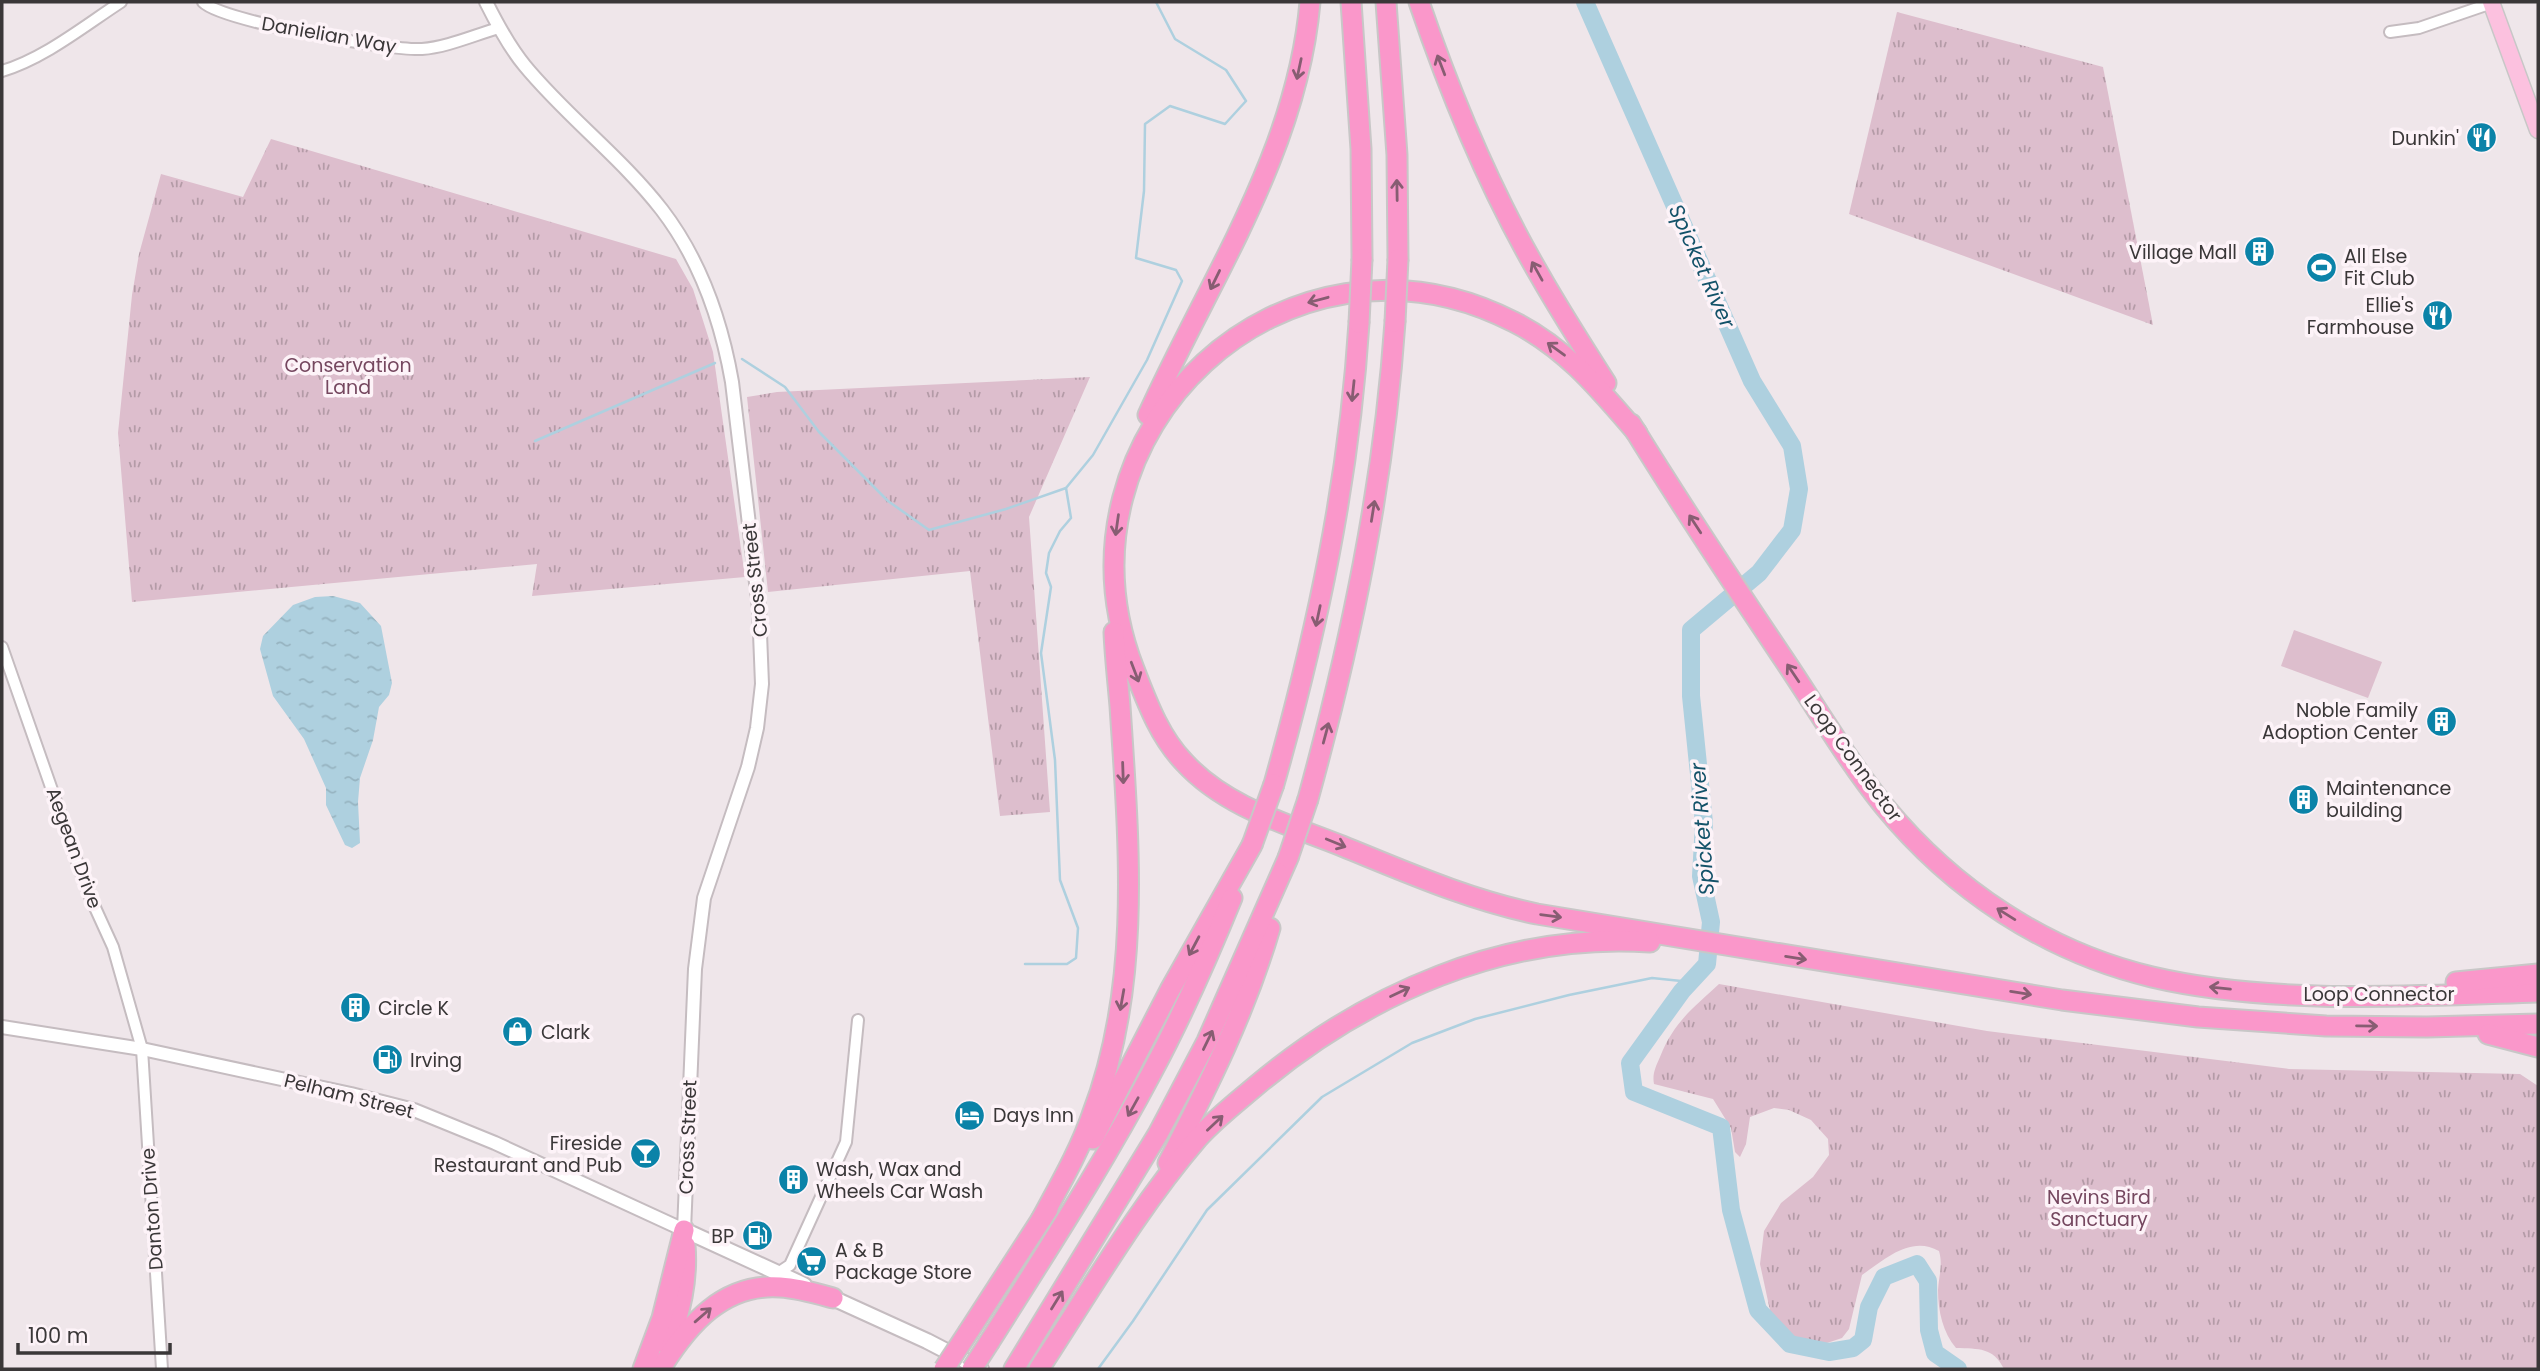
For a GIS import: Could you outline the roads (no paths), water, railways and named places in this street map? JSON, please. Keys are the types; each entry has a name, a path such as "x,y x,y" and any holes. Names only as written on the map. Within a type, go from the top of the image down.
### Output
{"highway":[{"path":"1041,1220 1093,1115 1107,1065 1124,984 1129,900 1114,635 1118,520 1140,433 1253,204 1278,147 1300,66 1310,2"},
{"path":"972,1369 1089,1184 1153,1072 1215,940 1274,784 1323,593 1346,451 1359,323 1362,259 1361,149 1351,2"},
{"path":"1141,1213 1225,1050 1263,952 1288,858 1308,799 1362,578 1383,447 1398,259 1397,155 1386,2"},
{"path":"1419,2 1470,137 1509,220 1565,318 1637,433"},
{"path":"1131,469 1164,408 1191,374 1228,343 1252,327 1292,308 1332,296 1373,290 1410,291 1443,296 1483,308 1515,322 1578,366 1637,433"},
{"name":"Loop Connector","path":"1637,433 1732,582 1883,804 1920,846 1976,894 2027,928 2059,944 2131,971 2196,985 2301,994 2538,992"},
{"path":"1115,582 1126,646 1157,723 1185,763 1223,794 1247,807 1481,901 1537,914 1669,934 1696,942"},
{"path":"944,1369 1103,1122 1170,990 1252,845"},
{"path":"1017,1364 1117,1202 1183,1088 1234,983 1288,858"},
{"path":"1040,1369 1141,1213 1200,1136 1244,1096 1315,1041 1387,998 1432,977 1499,958 1550,947 1620,941 1696,942"},
{"name":"Loop Connector","path":"1696,942 2149,1012 2301,1024 2427,1027 2538,1024"},
{"path":"2301,994 2538,974"},
{"path":"2427,1027 2489,1034 2538,1046"},
{"path":"654,1369 662,1318 684,1230"},
{"path":"654,1369 685,1331 712,1307 729,1297 755,1288 777,1286 833,1298"}],"main road":[{"path":"2491,3 2538,130"},
{"name":"Pelham Street","path":"684,1230 927,1341 982,1369"}],"street":[{"path":"2,71 48,49 121,2"},
{"name":"Danielian Way","path":"203,2 211,9 259,23 405,49 441,46 499,28"},
{"name":"Cross Street","path":"486,2 499,28 529,71 631,174 677,232 697,267 714,306 732,382 759,608 762,684 757,728 748,766 738,802 712,871 699,926 684,1230"},
{"path":"2390,32 2419,28 2491,3"},
{"name":"Aegean Drive","path":"2,648 87,890 113,947 142,1049"},
{"path":"778,1273 790,1265 846,1142 858,1020"},
{"name":"Pelham Street","path":"2,1027 142,1049 414,1110 495,1143 684,1230"},
{"name":"Danton Drive","path":"142,1049 162,1369"}],"water":[{"path":"333,596 360,603 381,626 392,683 389,695 379,707 373,740 360,778 360,843 352,848 345,845 326,805 326,788 304,739 273,696 260,649 263,636 293,605 315,597"}],"waterway":[{"path":"742,359 785,387 819,432 888,501 929,530 1006,509 1066,488 1093,455 1147,360 1182,281 1176,270 1136,258 1144,191 1145,124 1170,106 1225,124 1246,101 1226,70 1175,39 1156,2"},
{"name":"Spicket River","path":"1585,2 1752,381 1792,446 1799,489 1792,530 1759,573 1691,630 1691,696 1704,823 1701,876 1711,922 1707,964 1682,991 1630,1063 1634,1092 1721,1127 1731,1210 1758,1310 1790,1344 1829,1352 1853,1348 1863,1340 1869,1307 1884,1277 1917,1264 1928,1281 1929,1330 1935,1353 1958,1369"},
{"path":"535,441 715,363"},
{"path":"1025,964 1067,964 1076,958 1078,928 1060,880 1055,760 1041,653 1051,587 1046,573 1049,553 1060,531 1071,518 1066,488"},
{"path":"1098,1369 1207,1210 1322,1097 1412,1043 1475,1019 1569,995 1652,978 1691,982"}],"place":[{"name":"Dunkin'","path":"2482,138"},
{"name":"Village Mall","path":"2260,252"},
{"name":"All Else Fit Club","path":"2321,267"},
{"name":"Ellie's Farmhouse","path":"2437,316"},
{"name":"Noble Family Adoption Center","path":"2441,721"},
{"name":"Maintenance building","path":"2303,799"},
{"name":"Circle K","path":"355,1008"},
{"name":"Clark","path":"518,1032"},
{"name":"Irving","path":"387,1060"},
{"name":"Days Inn","path":"970,1115"},
{"name":"Fireside Restaurant and Pub","path":"645,1154"},
{"name":"Wash, Wax and Wheels Car Wash","path":"793,1180"},
{"name":"BP","path":"757,1236"},
{"name":"A & B Package Store","path":"812,1261"}],"park label":[{"name":"Conservation Land","path":"348,376"},
{"name":"Nevins Bird Sanctuary","path":"2099,1208"}]}
